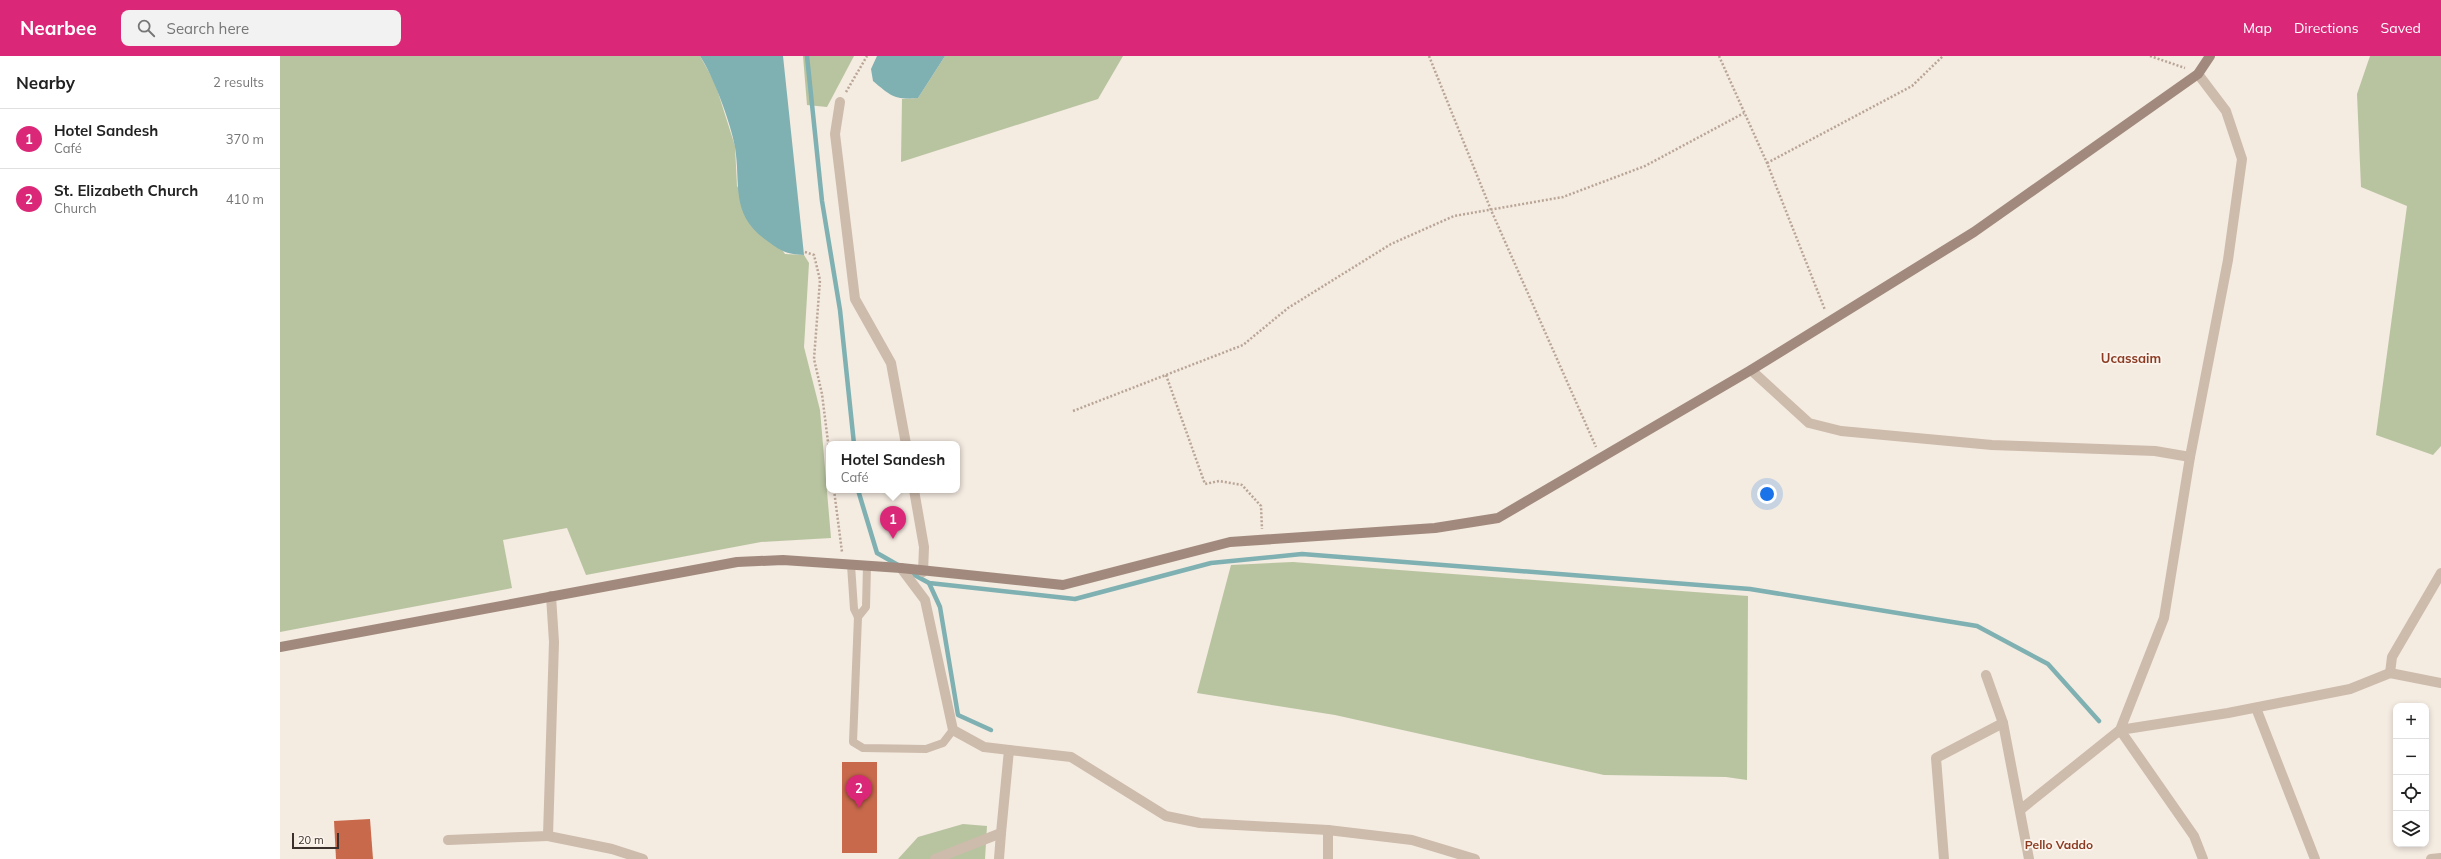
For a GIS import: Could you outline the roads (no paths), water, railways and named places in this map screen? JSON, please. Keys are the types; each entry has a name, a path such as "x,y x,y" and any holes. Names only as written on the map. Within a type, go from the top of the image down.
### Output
{"street":[{"path":"280,647 737,562 783,560 847,564 902,568 922,572 1063,585 1230,542 1435,528 1498,518 1751,370 1974,232 2198,74 2210,56"},
{"path":"2120,730 2164,618 2190,457 2228,260 2242,159 2226,111 2198,74"},
{"path":"840,102 835,134 855,299 891,363 905,441"},
{"path":"1751,370 1809,423 1841,431 1992,445 2155,451 2190,457"},
{"path":"915,493 924,547 922,572"},
{"path":"902,568 925,600 953,730 984,747 1071,757 1166,816 1200,822 1328,830 1412,840 1476,859"},
{"path":"2390,673 2392,657 2441,573"},
{"path":"548,836 554,642 551,596"},
{"path":"2020,810 2120,730 2256,708 2350,689 2390,673 2441,684"},
{"path":"1986,675 2003,723 2029,859"},
{"path":"2256,708 2316,859"},
{"path":"1944,859 1936,758 2003,723"},
{"path":"2120,730 2194,836 2204,859"},
{"path":"999,859 1009,750"},
{"path":"1328,830 1328,859"},
{"path":"935,859 1001,834"},
{"path":"448,840 548,836 612,849 643,859"},
{"path":"2431,859 2441,858"}],"lane":[{"path":"847,564 854,609 858,617 853,742 863,748 926,749 943,743 953,730"},
{"path":"858,617 866,607 867,566"}],"water":[{"path":"700,56 783,56 804,255 788,253 780,249 766,240 747,220 739,198 737,161 730,126 716,87"},
{"path":"877,56 945,56 918,98 903,98 893,96 873,81 871,69"}],"waterway":[{"path":"807,56 822,201 840,310 854,441"},
{"path":"859,493 877,553 898,565"},
{"path":"909,572 929,583 1075,599 1211,563 1302,554 1750,589 1977,626 2048,664 2099,721"},
{"path":"929,583 940,607 958,715 991,730"}],"place":[{"name":"Hotel Sandesh","path":"893,539"},
{"name":"St. Elizabeth Church","path":"859,808"}],"district":[{"name":"Ucassaim","path":"2131,358"},
{"name":"Pello Vaddo","path":"2059,845"}]}
